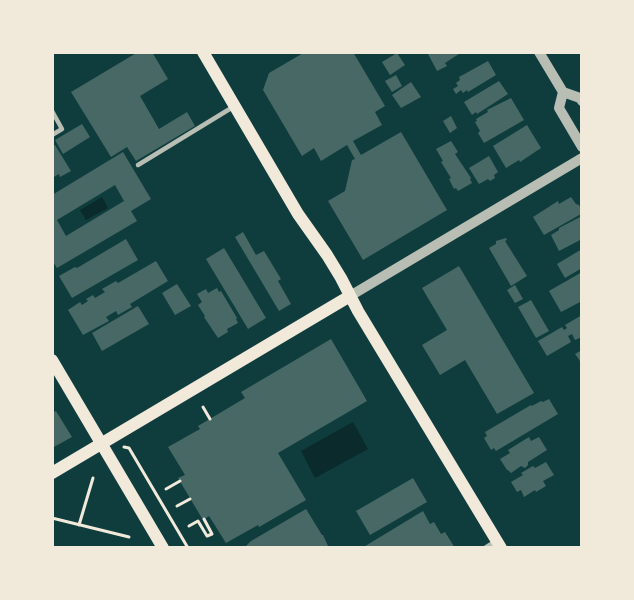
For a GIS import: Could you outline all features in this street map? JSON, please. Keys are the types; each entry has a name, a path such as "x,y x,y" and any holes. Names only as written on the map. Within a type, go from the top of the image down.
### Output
{"main road":[{"path":"203,52 298,213 327,255 494,545"},
{"path":"52,473 350,296"},
{"path":"52,360 163,548"}],"street":[{"path":"539,52 563,92 580,98 582,101"},
{"path":"563,92 559,108 582,147"},
{"path":"350,296 582,158"}],"lane":[{"path":"138,165 235,106"},
{"path":"52,111 62,129 52,135"}],"path":[{"path":"203,407 210,419"},
{"path":"101,444 129,448 188,548"},
{"path":"79,525 93,478"},
{"path":"166,489 180,481"},
{"path":"177,506 190,499"},
{"path":"52,518 129,537"},
{"path":"189,526 198,521 207,536 212,534 204,519"}],"water":[{"path":"102,197 108,208 86,220 80,210"},
{"path":"353,422 368,449 315,478 301,451"}],"building":[{"path":"138,52 152,52 168,79 140,96 159,129 187,112 195,126 136,161 127,147 111,157 71,92"},
{"path":"305,52 353,52 385,106 375,112 382,125 353,141 361,155 401,132 447,210 363,260 328,201 345,191 352,160 355,159 347,145 321,161 314,148 302,156 263,90 269,73"},
{"path":"427,52 462,52 445,63 447,66 437,71"},
{"path":"397,53 405,65 390,75 382,62"},
{"path":"488,61 496,75 468,92 467,90 463,93 461,90 456,94 453,89 458,86 456,83 460,80 459,77"},
{"path":"396,75 402,86 392,92 385,81"},
{"path":"499,81 508,94 472,115 464,102"},
{"path":"411,82 421,97 401,108 392,95"},
{"path":"511,98 524,120 484,143 478,133 480,131 475,122 476,119 488,112 487,110"},
{"path":"451,116 457,128 450,133 443,121"},
{"path":"82,124 90,137 63,154 55,140"},
{"path":"527,125 541,148 506,168 493,146"},
{"path":"451,141 458,152 455,154 472,183 458,191 454,189 436,149"},
{"path":"55,145 71,171 60,177 59,174 52,178 52,146"},
{"path":"123,152 151,199 131,211 137,221 57,268 52,260 52,195","holes":["115,185 124,201 66,236 57,220"]},
{"path":"489,156 498,172 494,175 495,178 479,184 469,168"},
{"path":"571,197 579,205 581,214 544,235 533,217 558,201 559,204"},
{"path":"582,216 582,239 559,251 551,235"},
{"path":"243,232 256,255 264,251 281,279 278,281 291,304 279,311 235,237"},
{"path":"506,238 505,241 527,276 511,286 489,248 496,244 496,241"},
{"path":"126,239 138,260 72,298 59,276"},
{"path":"224,248 266,318 248,329 206,259"},
{"path":"582,249 582,268 565,278 557,264"},
{"path":"156,261 168,281 130,304 132,307 118,315 116,311 106,317 109,321 83,335 68,310 80,302 82,305 93,295 95,298 105,292 102,289 116,281 118,283"},
{"path":"459,266 534,393 497,414 465,360 440,375 422,345 447,330 422,288"},
{"path":"582,272 582,301 561,312 549,291"},
{"path":"177,284 191,306 175,315 162,293"},
{"path":"515,285 523,299 515,303 507,290"},
{"path":"217,288 219,292 221,291 238,323 218,338 198,305 202,302 197,294 206,289 208,293"},
{"path":"531,300 549,331 536,338 518,307"},
{"path":"138,306 149,324 102,351 92,333"},
{"path":"582,315 582,337 575,340 572,334 568,336 571,342 547,356 538,341 562,327 564,330 567,328 565,325"},
{"path":"331,339 367,401 278,453 306,500 226,543 209,516 203,520 178,478 185,475 168,447 200,429 198,426 245,398 241,392"},
{"path":"582,350 582,360 580,361 575,354"},
{"path":"549,399 558,414 496,451 494,448 491,450 484,438 487,436 485,432 531,405"},
{"path":"56,411 72,437 52,448 52,413"},
{"path":"529,437 531,441 539,437 547,450 528,462 525,468 521,466 511,473 500,459 510,453 508,450"},
{"path":"546,462 554,475 543,481 546,486 524,497 521,490 517,492 511,482 533,466 535,468"},
{"path":"413,478 427,502 370,535 356,511"},
{"path":"306,509 329,548 244,548 251,541"},
{"path":"423,511 430,524 434,522 441,534 445,532 455,548 362,548"}]}
